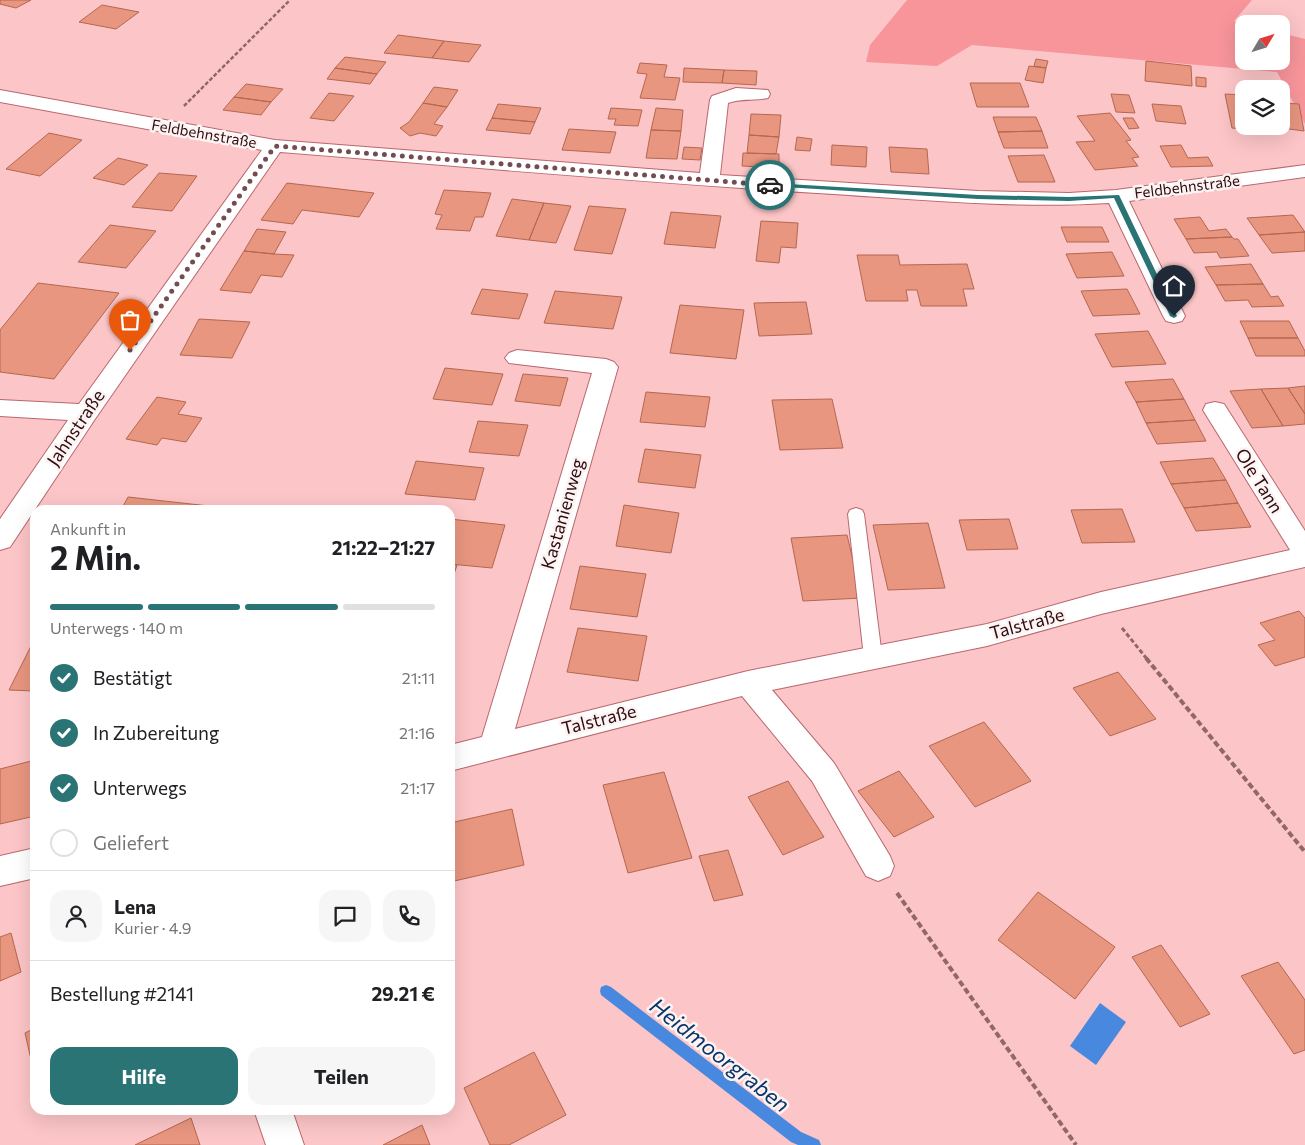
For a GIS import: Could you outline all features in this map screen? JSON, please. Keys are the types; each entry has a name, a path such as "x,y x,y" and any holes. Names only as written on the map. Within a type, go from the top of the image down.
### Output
{"street":[{"path":"709,180 719,100 736,94 761,94"},
{"name":"Feldbehnstraße","path":"0,96 275,146 709,180 978,197 1069,199 1301,178"},
{"name":"Jahnstraße","path":"0,540 86,413 275,146"},
{"path":"1116,196 1174,316"},
{"name":"Kastanienweg","path":"495,746 606,367 517,358"},
{"path":"0,408 86,413"},
{"name":"Ole Tann","path":"1215,410 1296,539 1305,550"},
{"name":"Talstraße","path":"455,757 748,683 987,635 1101,603 1305,558"},
{"path":"748,683 823,772 878,866"},
{"path":"0,871 30,864"},
{"path":"275,1115 285,1145"}],"lane":[{"path":"856,514 873,657"}],"path":[{"path":"163,127 290,0"},
{"path":"1101,603 1305,852"},
{"path":"878,866 1076,1145"}],"shaded area":[{"path":"907,0 1252,0 1239,15 1235,15 1235,68 972,45 937,66 866,62 870,45"},
{"path":"1290,35 1305,39 1305,124 1290,96 1290,80 1281,80 1277,72 1254,70 1290,70"}],"water":[{"path":"1100,1003 1126,1022 1096,1065 1070,1046"}],"building":[{"path":"0,0 31,0 16,8 0,4"},
{"path":"102,5 139,12 116,29 79,22"},
{"path":"398,35 444,41 432,58 384,53"},
{"path":"444,41 481,45 469,62 432,58"},
{"path":"345,57 386,62 377,74 335,68"},
{"path":"1036,59 1048,61 1046,68 1034,66"},
{"path":"1146,61 1191,66 1192,86 1145,81"},
{"path":"640,63 667,65 664,77 680,78 675,100 640,98 647,74 637,73"},
{"path":"1029,66 1046,68 1043,83 1025,80"},
{"path":"335,68 377,74 370,84 327,79"},
{"path":"684,68 724,70 722,83 683,82"},
{"path":"724,70 757,71 756,85 722,83"},
{"path":"1196,77 1206,78 1206,87 1196,86"},
{"path":"970,83 1020,83 1029,107 977,107"},
{"path":"246,84 283,89 271,102 234,97"},
{"path":"434,87 458,90 447,107 423,103"},
{"path":"329,93 354,96 334,121 310,118"},
{"path":"1111,94 1129,95 1135,113 1116,112"},
{"path":"1225,94 1235,95 1235,128 1232,128"},
{"path":"234,97 271,102 261,115 223,110"},
{"path":"423,103 447,107 434,124 443,126 436,136 420,133 410,136 400,128 409,122"},
{"path":"498,104 541,108 535,122 492,118"},
{"path":"1152,104 1181,106 1186,124 1156,121"},
{"path":"1290,104 1299,104 1304,131 1290,129"},
{"path":"611,108 642,110 638,126 614,125 616,119 608,119"},
{"path":"656,108 683,110 681,131 651,130"},
{"path":"1110,113 1131,140 1126,141 1139,157 1132,158 1138,166 1095,170 1076,142 1095,141 1077,116"},
{"path":"751,114 781,115 779,137 749,135"},
{"path":"993,117 1036,117 1042,131 998,132"},
{"path":"492,118 535,122 530,134 486,130"},
{"path":"1123,118 1133,118 1139,128 1129,129"},
{"path":"569,129 616,132 610,153 562,150"},
{"path":"651,130 681,131 677,159 646,158"},
{"path":"1042,131 1048,148 1004,148 998,132"},
{"path":"49,133 82,140 40,176 6,169"},
{"path":"749,135 779,137 776,154 747,153"},
{"path":"797,137 812,139 810,151 795,150"},
{"path":"832,145 867,147 866,167 831,165"},
{"path":"1181,145 1188,158 1208,157 1213,166 1171,167 1160,146"},
{"path":"684,147 702,148 700,160 682,159"},
{"path":"889,147 927,149 929,174 891,172"},
{"path":"743,153 779,154 779,168 742,166"},
{"path":"1044,155 1055,182 1018,182 1008,156"},
{"path":"118,158 148,165 124,185 93,178"},
{"path":"159,173 197,176 172,211 132,207"},
{"path":"287,183 374,193 359,217 302,210 293,224 261,220"},
{"path":"444,190 491,193 483,217 475,217 470,231 436,229 442,215 435,214"},
{"path":"512,199 544,203 529,240 496,236"},
{"path":"544,203 571,206 556,243 529,240"},
{"path":"589,206 626,209 612,254 574,250"},
{"path":"671,212 721,216 715,248 664,244"},
{"path":"1293,215 1305,232 1259,235 1247,218"},
{"path":"1200,217 1209,231 1226,229 1232,237 1186,239 1174,219"},
{"path":"761,221 798,223 796,248 781,247 779,263 756,261"},
{"path":"110,225 156,231 126,268 78,262"},
{"path":"1061,227 1102,227 1109,242 1067,242"},
{"path":"257,229 286,232 274,254 244,251"},
{"path":"1305,232 1305,251 1272,253 1259,235"},
{"path":"1232,237 1238,239 1249,256 1220,258 1217,252 1194,253 1186,239"},
{"path":"244,251 294,255 282,277 261,275 251,293 220,290"},
{"path":"1112,252 1124,276 1077,278 1066,254"},
{"path":"857,255 898,255 900,265 967,264 974,289 963,289 967,306 921,306 917,290 906,290 908,301 866,301"},
{"path":"1251,264 1263,284 1216,285 1205,267"},
{"path":"38,283 119,293 54,379 0,372 0,330"},
{"path":"1263,284 1271,297 1278,296 1284,306 1252,307 1248,300 1225,301 1216,285"},
{"path":"482,289 528,294 519,319 471,314"},
{"path":"1127,289 1140,314 1093,316 1081,291"},
{"path":"555,291 622,297 613,329 544,323"},
{"path":"806,302 812,334 759,336 754,303"},
{"path":"680,305 744,310 736,359 670,353"},
{"path":"199,319 250,322 232,358 180,355"},
{"path":"1240,321 1289,321 1298,338 1248,338"},
{"path":"1148,331 1166,364 1112,367 1095,334"},
{"path":"1248,338 1298,338 1305,351 1305,356 1256,356"},
{"path":"445,368 503,374 492,405 433,399"},
{"path":"523,374 568,378 560,406 515,401"},
{"path":"1173,379 1184,399 1136,402 1125,382"},
{"path":"1305,386 1305,414 1288,388"},
{"path":"1288,388 1305,414 1305,424 1283,426 1261,389"},
{"path":"1261,389 1283,426 1252,428 1230,391"},
{"path":"646,392 710,397 705,427 640,422"},
{"path":"157,397 186,402 178,414 202,418 186,442 162,438 157,445 126,439"},
{"path":"832,399 843,448 780,450 772,400"},
{"path":"1184,399 1195,420 1146,423 1136,402"},
{"path":"1195,420 1206,441 1157,444 1146,423"},
{"path":"478,421 528,425 519,456 469,452"},
{"path":"645,449 701,455 695,488 638,482"},
{"path":"1213,458 1226,480 1171,484 1160,462"},
{"path":"416,461 484,468 475,500 405,494"},
{"path":"1226,480 1238,503 1184,508 1171,484"},
{"path":"128,497 200,505 124,505"},
{"path":"1238,503 1251,527 1196,531 1184,508"},
{"path":"624,505 679,513 671,553 616,546"},
{"path":"1122,509 1135,542 1082,543 1071,510"},
{"path":"1009,519 1018,549 967,550 959,520"},
{"path":"455,520 505,525 492,568 455,564"},
{"path":"928,523 945,588 888,590 873,525"},
{"path":"847,535 862,598 803,601 791,538"},
{"path":"580,566 646,574 637,617 570,609"},
{"path":"1299,611 1305,618 1305,657 1275,666 1258,645 1275,640 1260,623"},
{"path":"578,628 647,636 638,681 567,672"},
{"path":"30,648 30,691 9,690"},
{"path":"1118,672 1156,719 1110,736 1073,688"},
{"path":"984,722 1031,781 975,807 929,746"},
{"path":"30,761 30,817 0,824 0,769"},
{"path":"899,771 934,817 894,837 858,791"},
{"path":"664,772 692,858 628,873 603,785"},
{"path":"788,781 824,837 783,855 748,797"},
{"path":"512,809 524,865 455,881 455,822"},
{"path":"728,850 743,895 714,901 699,856"},
{"path":"1038,892 1115,947 1075,999 998,940"},
{"path":"11,933 21,972 0,981 0,937"},
{"path":"1161,945 1210,1014 1180,1027 1132,957"},
{"path":"1278,962 1305,1000 1305,1050 1294,1054 1241,976"},
{"path":"30,1030 30,1055 25,1033"},
{"path":"534,1052 566,1115 509,1145 490,1145 464,1088"},
{"path":"191,1118 200,1145 135,1145"},
{"path":"422,1125 430,1145 383,1145"}],"waterway":[{"name":"Heidmoorgraben","path":"606,991 796,1137 814,1145"}],"way so far":[{"path":"130,350 275,146 770,185"}],"route":[{"path":"770,185 978,197 1069,199 1116,196 1174,316"}]}
